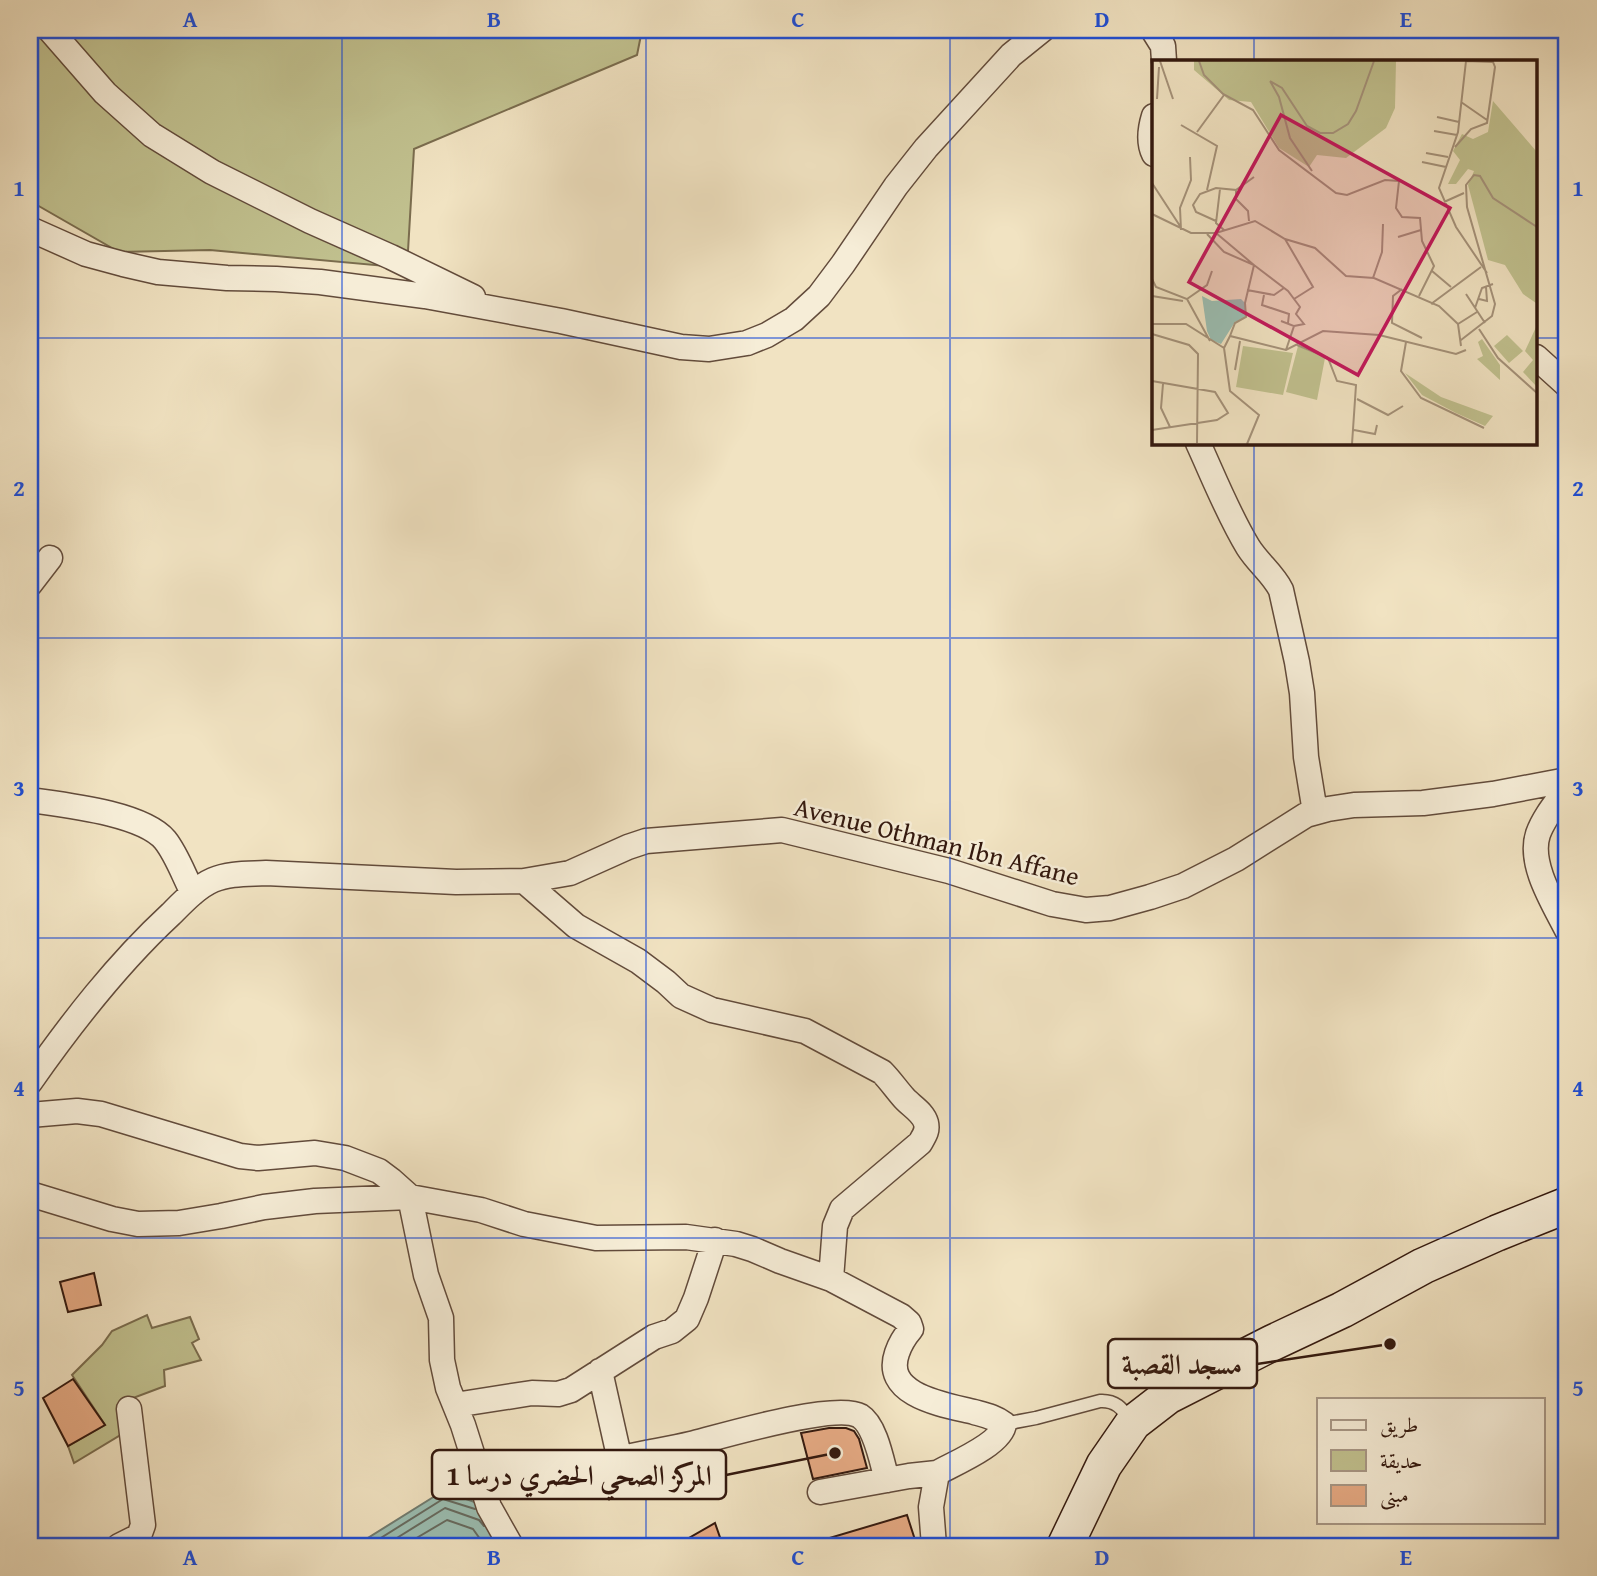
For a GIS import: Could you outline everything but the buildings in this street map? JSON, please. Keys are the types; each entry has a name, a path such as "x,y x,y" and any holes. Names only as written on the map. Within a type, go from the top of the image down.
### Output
{"street":[{"path":"50,30 105,93 152,135 212,172 496,308"},
{"path":"30,229 86,254 158,272 320,282 425,296 496,308 681,347 709,349 747,344 794,319 819,296 926,148 1011,55 1042,30"},
{"path":"1153,30 1163,46 1164,60"},
{"path":"1152,123 1152,150"},
{"path":"1538,359 1567,385"},
{"path":"1198,444 1237,528 1255,558 1281,590 1299,672 1306,757 1315,812"},
{"path":"30,584 50,558"},
{"name":"Avenue Othman Ibn Affane","path":"34,1069 145,939 193,893 212,880 234,874 266,873 456,882 524,881 570,873 646,841 782,830 949,871 1052,904 1086,909 1110,908 1183,886 1236,859 1315,812 1354,805 1437,801 1493,794 1567,780"},
{"path":"1567,788 1545,818 1538,834 1535,853 1549,896 1567,930"},
{"path":"30,800 78,806 145,825 166,841 193,893"},
{"path":"524,881 576,926 638,961 681,996 712,1010 805,1031 882,1072 925,1118 926,1134 920,1143 842,1209 835,1226 831,1279"},
{"path":"30,1115 77,1111 101,1114 240,1156 258,1158 316,1153 345,1157 379,1171 410,1197 426,1275 441,1318 442,1360 448,1388 489,1507 511,1546"},
{"path":"30,1194 112,1219 138,1224 179,1223 290,1204 410,1197 481,1210 524,1224 596,1238 686,1237 715,1240 752,1249 831,1279 901,1316 911,1329 900,1345 894,1362 902,1385 925,1399 989,1416 1004,1424 1002,1433 984,1447 937,1473 820,1492"},
{"path":"1065,1546 1104,1465 1133,1423 1168,1396 1342,1310 1423,1266 1567,1205"},
{"path":"455,1405 532,1393 558,1394 571,1390 654,1337 672,1331 687,1320 715,1240"},
{"path":"600,1371 621,1457 690,1444 810,1415 854,1413 867,1422 873,1434 887,1480"},
{"path":"119,1546 139,1536 143,1525 129,1409"},
{"path":"934,1546 931,1507 937,1473"}],"lane":[{"path":"1004,1424 1037,1419 1100,1401 1116,1403 1133,1423"}],"green space":[{"path":"30,30 642,30 637,55 414,149 407,268 210,250 119,252 30,201"},
{"path":"147,1315 152,1328 190,1317 199,1339 192,1343 201,1360 164,1370 165,1386 133,1398 122,1434 74,1463 68,1446 105,1425 72,1375 112,1331"}],"water":[{"path":"443,1491 489,1507 517,1546 355,1546"}],"place":[{"name":"مسجد القصبة","path":"1390,1344"},
{"name":"المركز الصحي الحضري درسا 1","path":"835,1453"}]}
